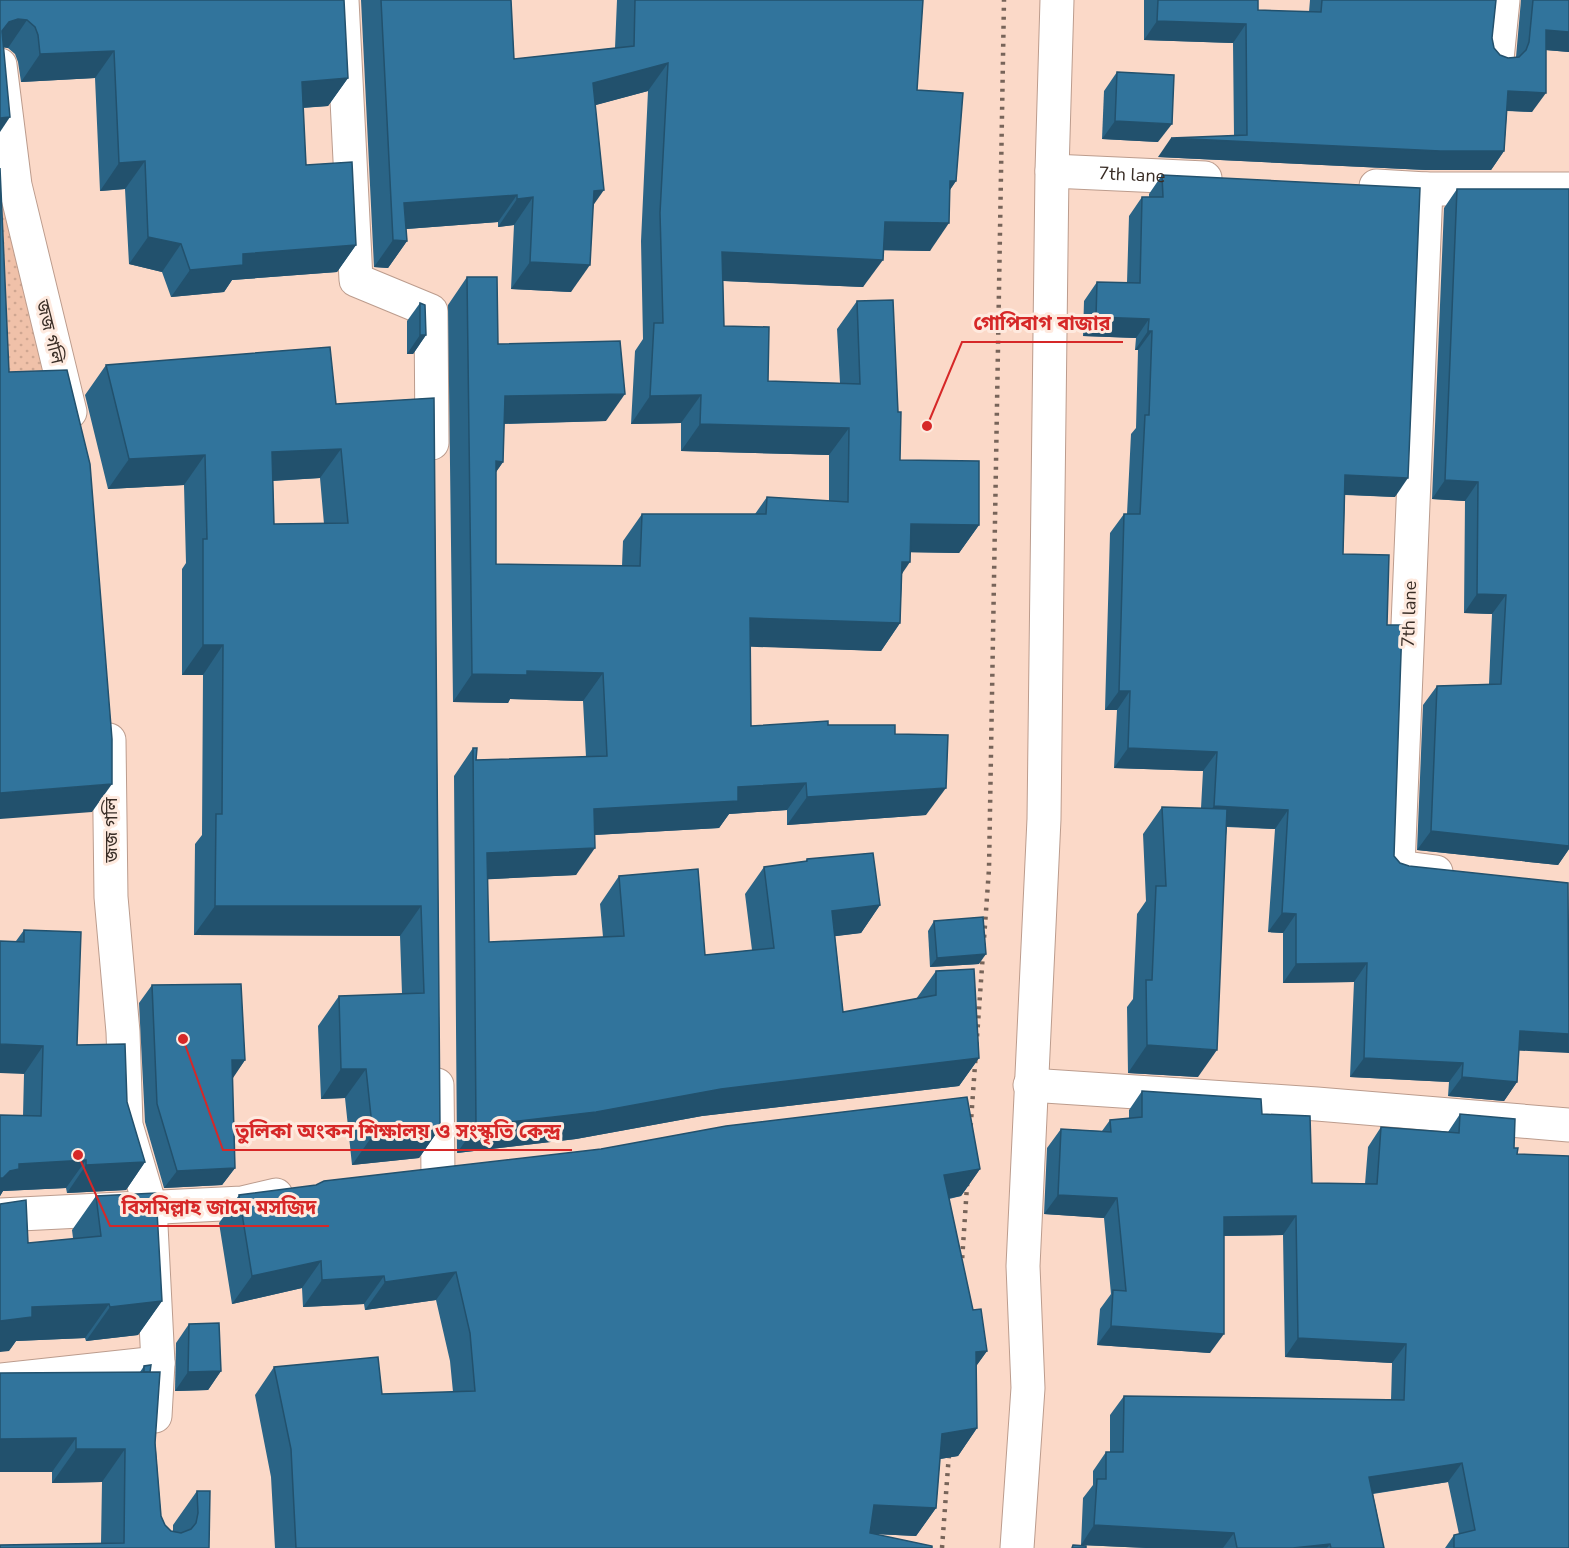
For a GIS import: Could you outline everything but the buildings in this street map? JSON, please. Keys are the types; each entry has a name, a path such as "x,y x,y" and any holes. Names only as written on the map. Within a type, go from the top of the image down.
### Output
{"street":[{"path":"342,0 356,280 431,311 432,479"},
{"path":"1017,1548 1028,1388 1023,1266 1044,819 1052,171 1057,0"},
{"path":"1497,59 1503,0"},
{"name":"জজ গলি","path":"0,64 15,185 77,443"},
{"name":"7th lane","path":"1052,171 1239,180"},
{"path":"1344,185 1426,189 1569,189"},
{"name":"7th lane","path":"1426,189 1398,867 1469,875"},
{"name":"জজ গলি","path":"106,712 111,766 111,897 123,1032 126,1125 150,1206 158,1363 153,1441"},
{"path":"402,1177 452,1173 437,1054"},
{"path":"1030,1085 1317,1104 1569,1125"},
{"path":"0,1215 242,1203 301,1190"},
{"path":"0,1380 158,1363"}],"shaded area":[{"path":"0,188 66,397 0,399"}],"railway":[{"path":"970,1135 989,869 1004,0"},
{"path":"961,1276 968,1171"},
{"path":"942,1548 950,1440"}],"place":[{"name":"গোপিবাগ বাজার","path":"927,426"},
{"name":"তুলিকা অংকন শিক্ষালয় ও সংস্কৃতি কেন্দ্র","path":"183,1039"},
{"name":"বিসমিল্লাহ জামে মসজিদ","path":"78,1155"}]}
